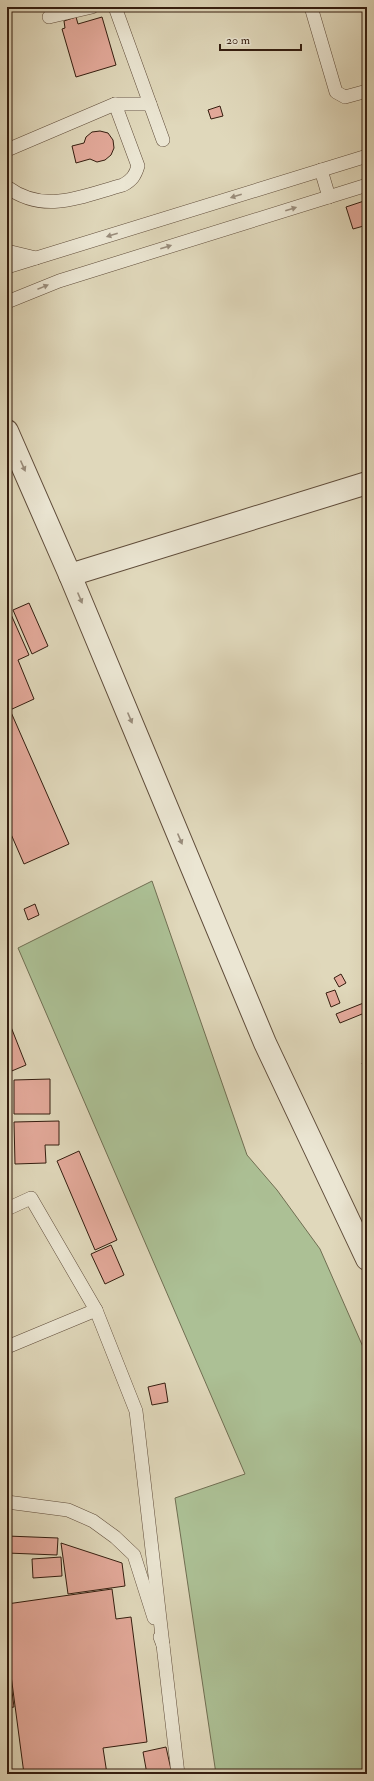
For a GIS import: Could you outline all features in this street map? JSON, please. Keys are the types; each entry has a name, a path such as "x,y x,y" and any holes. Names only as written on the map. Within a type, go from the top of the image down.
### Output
{"street":[{"path":"7,431 70,575 265,1043 367,1259"},
{"path":"70,575 367,483"}],"lane":[{"path":"49,17 92,7"},
{"path":"116,7 163,140"},
{"path":"311,7 336,92 345,97 367,91"},
{"path":"7,150 115,104 150,104"},
{"path":"7,187 18,195 33,201 49,203 65,201 123,185 130,181 138,166 115,104"},
{"path":"7,268 367,156"},
{"path":"320,170 329,197"},
{"path":"7,302 59,281 367,185"},
{"path":"7,251 38,258"},
{"path":"7,1208 31,1198 96,1310 136,1411 178,1774"},
{"path":"7,1347 96,1310"},
{"path":"7,1502 68,1510 93,1521 115,1537 134,1555 163,1645"}],"green space":[{"path":"152,881 247,1155 277,1190 320,1249 367,1356 367,1774 216,1774 175,1498 245,1474 18,948"}],"building":[{"path":"76,17 78,24 102,17 116,65 76,77 62,29 65,28 64,21"},
{"path":"220,106 223,116 211,119 208,110"},
{"path":"100,131 108,133 113,140 114,148 111,155 105,160 97,162 90,159 76,163 72,146 84,143 86,137 92,132"},
{"path":"367,200 367,225 353,229 346,207"},
{"path":"29,603 48,646 32,654 13,610"},
{"path":"9,610 29,655 18,660 34,699 10,710 69,844 24,864 7,825 7,611"},
{"path":"35,904 39,915 28,920 24,909"},
{"path":"341,974 346,983 339,987 334,978"},
{"path":"335,990 340,1003 331,1007 326,993"},
{"path":"366,1002 367,1012 340,1023 336,1014"},
{"path":"11,1027 26,1065 7,1073 7,1029"},
{"path":"367,1061 367,1076 362,1063"},
{"path":"50,1079 50,1114 14,1114 14,1080"},
{"path":"59,1121 59,1145 45,1145 46,1163 15,1164 14,1122"},
{"path":"79,1151 117,1240 95,1250 57,1161"},
{"path":"111,1245 124,1275 105,1284 91,1254"},
{"path":"165,1383 168,1402 152,1405 148,1387"},
{"path":"7,1414 11,1422 7,1424"},
{"path":"7,1536 58,1538 57,1555 7,1553"},
{"path":"61,1543 122,1563 125,1586 68,1594"},
{"path":"61,1557 62,1576 33,1578 32,1559"},
{"path":"112,1589 116,1619 131,1617 147,1742 103,1748 107,1774 24,1774 7,1645 7,1604"},
{"path":"7,1653 14,1707 7,1708"},
{"path":"166,1747 172,1774 147,1774 143,1752"}]}
